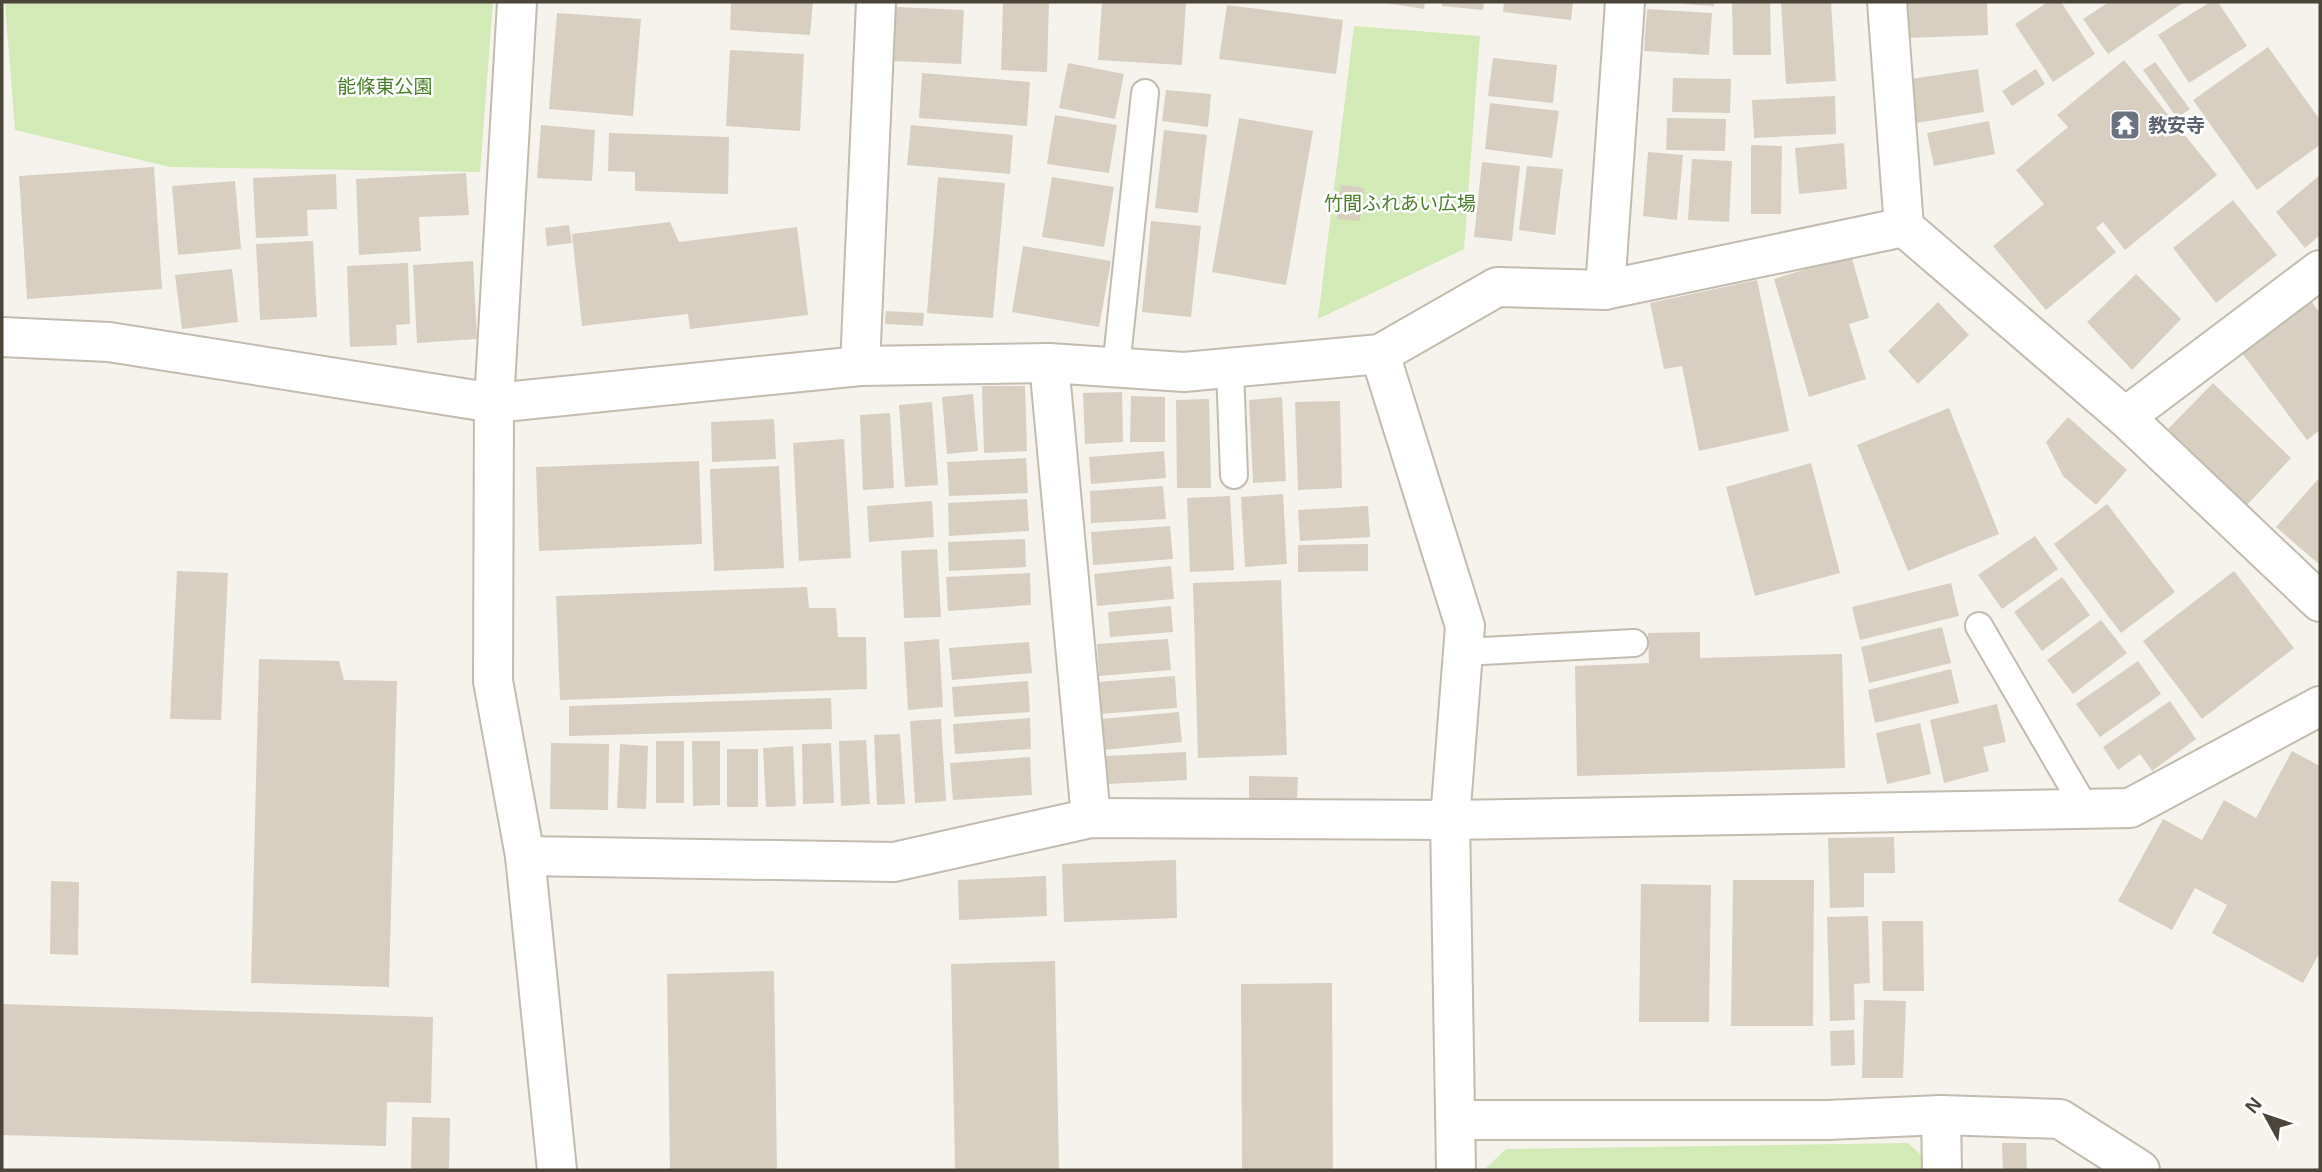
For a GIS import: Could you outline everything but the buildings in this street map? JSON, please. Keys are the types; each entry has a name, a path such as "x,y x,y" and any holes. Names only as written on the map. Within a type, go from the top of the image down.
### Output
{"street":[{"path":"517,2 494,403 493,681 525,856 557,1170"},
{"path":"860,366 876,2"},
{"path":"1605,290 1625,2"},
{"path":"1887,2 1904,227 2124,417 2320,602"},
{"path":"2,337 109,342 494,403 860,366 1049,363 1184,372 1380,354 1497,287 1605,290 1904,227"},
{"path":"2124,417 2320,270"},
{"path":"1380,354 1465,626 1450,820 1456,1170"},
{"path":"1049,363 1091,818"},
{"path":"525,856 894,862 1091,818 1450,820 2130,808 2320,706"},
{"path":"1456,1120 1827,1120 1941,1115 2060,1119 2140,1170"},
{"path":"1941,1115 1942,1170"}],"lane":[{"path":"1116,368 1145,93"},
{"path":"1230,368 1234,475"},
{"path":"1979,626 2085,808"},
{"path":"1463,652 1634,643"}],"green space":[{"name":"能條東公園","path":"5,2 493,2 480,172 170,167 15,130"},
{"name":"竹間ふれあい広場","path":"1354,26 1480,36 1464,249 1318,319"},
{"path":"1908,1143 1929,1162 1929,1170 1484,1170 1506,1149"}],"place":[{"name":"教安寺","path":"2125,125"}]}
